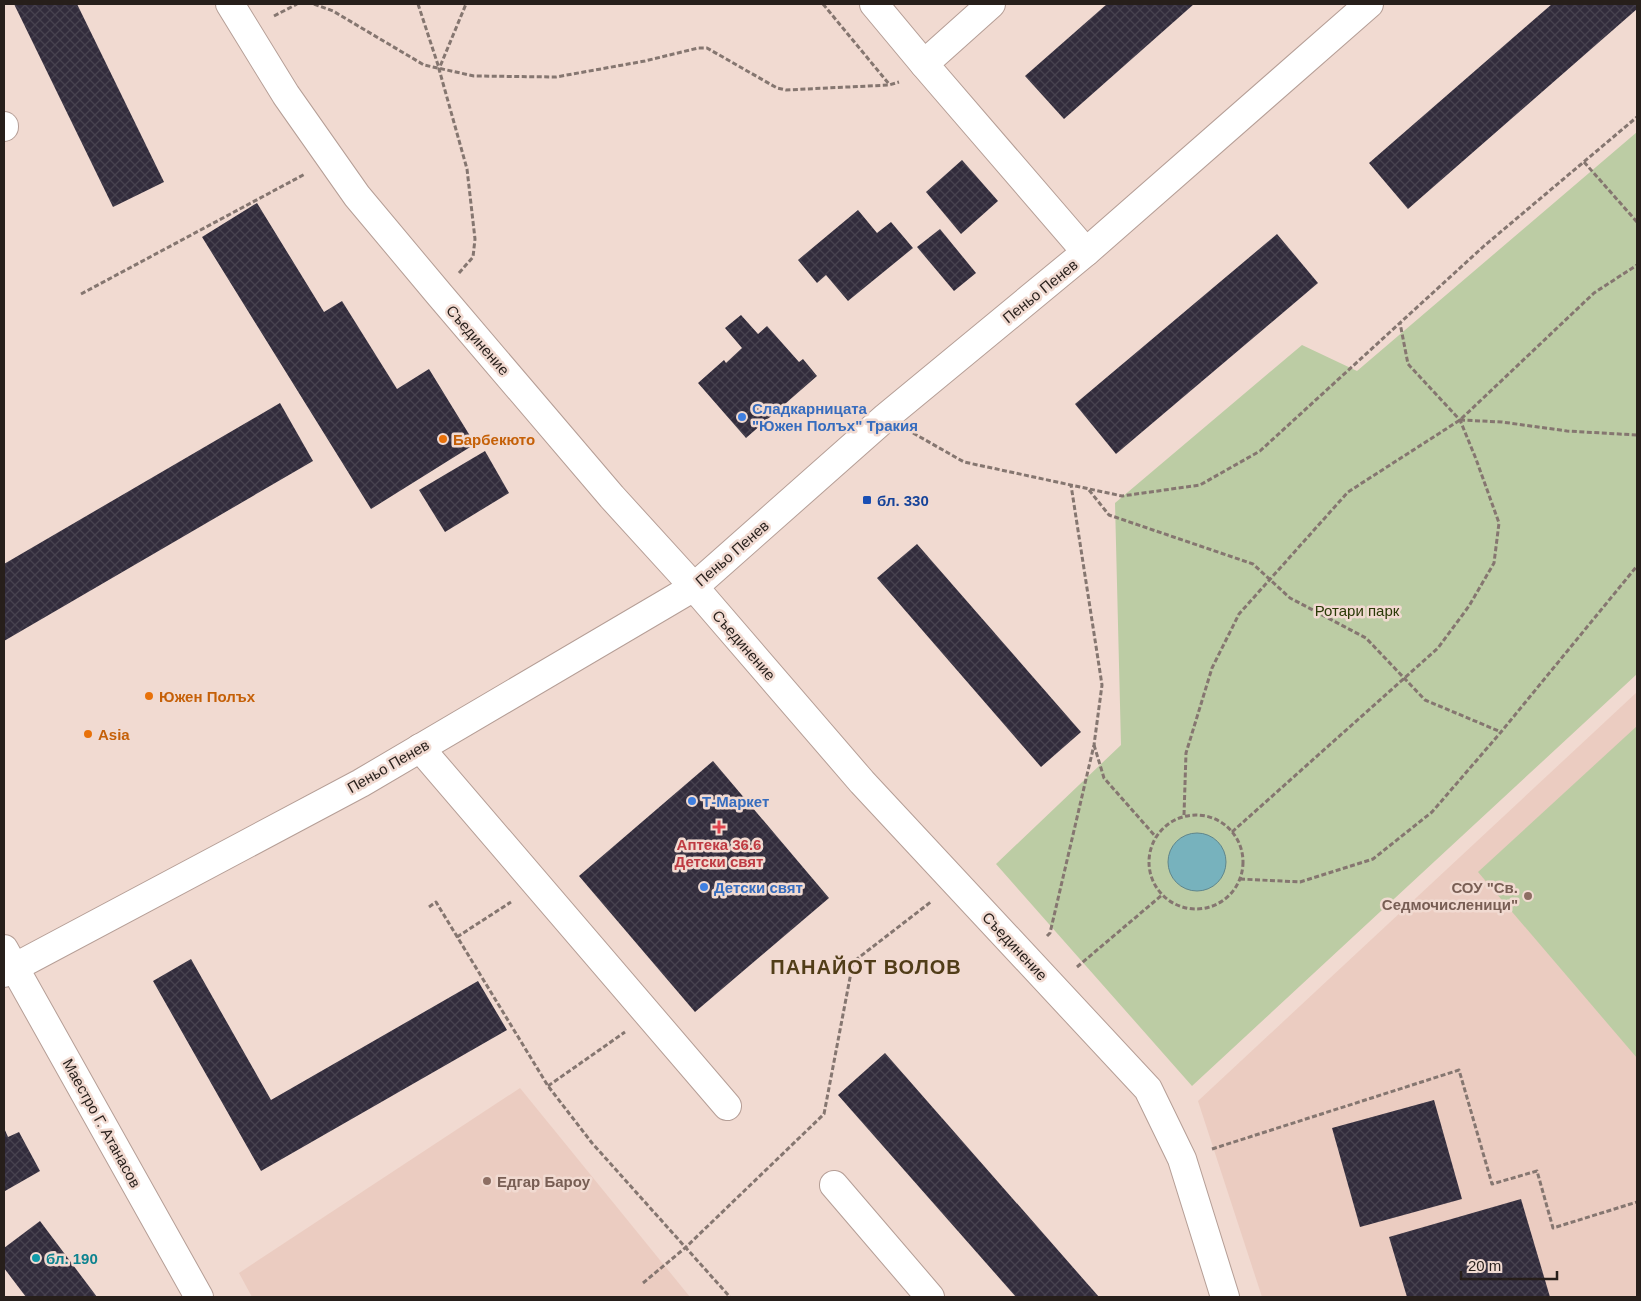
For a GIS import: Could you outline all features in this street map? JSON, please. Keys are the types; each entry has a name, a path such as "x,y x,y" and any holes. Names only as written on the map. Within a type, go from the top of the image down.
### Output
{"street":[{"name":"Съединение","path":"230,4 286,95 357,196 439,294 612,497 694,587 862,782 1148,1089 1182,1159 1225,1297"},
{"path":"874,4 1086,252"},
{"path":"924,64 992,4"},
{"name":"Пеньо Пенев","path":"7,963 361,783 694,587 886,417 1086,252 1368,4"},
{"path":"420,748 727,1106"},
{"name":"Маестро Г. Атанасов","path":"7,963 200,1297"},
{"path":"834,1184 930,1297"}],"path":[{"path":"314,4 333,11 424,65 474,76 556,76 645,61 698,48 707,48 777,88 786,90 889,85 908,79 924,64"},
{"path":"418,4 439,69 466,169 475,239 473,256 439,294"},
{"path":"439,69 466,4"},
{"path":"823,4 889,85"},
{"path":"886,417 964,462 1122,496 1200,486 1260,451 1484,246 1637,117"},
{"path":"81,294 332,159"},
{"path":"1584,162 1637,222"},
{"path":"1184,816 1186,754 1212,668 1239,614 1348,492 1460,420 1594,293 1637,266"},
{"path":"1232,832 1438,648 1470,606 1494,563 1499,523 1460,420 1408,364 1400,323"},
{"path":"1460,420 1502,422 1567,431 1637,435"},
{"path":"1027,959 1050,933 1094,745 1102,685 1071,485"},
{"path":"1088,489 1109,515 1253,564 1290,598 1366,638 1425,700 1502,732"},
{"path":"1240,879 1300,882 1372,859 1432,812 1502,732 1637,566"},
{"path":"1094,745 1104,778 1156,836"},
{"path":"1184,816 1211,816 1232,832 1240,846 1243,863 1240,879 1232,892 1220,902 1205,908 1190,909 1175,904 1162,895 1153,882 1148,867 1149,851 1156,836 1167,824 1184,816"},
{"path":"643,1283 685,1248 824,1114 853,962 956,883"},
{"path":"457,937 537,885"},
{"path":"1055,989 1162,895"},
{"path":"429,906 436,902 548,1086 592,1143 730,1297"},
{"path":"548,1086 649,1016"},
{"path":"1182,1159 1460,1070 1492,1184 1537,1171 1552,1228 1637,1202"}],"shaded area":[{"name":"СОУ \"Св. Седмочисленици\"","path":"1637,692 1637,1297 1262,1297 1198,1101"},
{"name":"Едгар Бароу","path":"520,1088 690,1297 252,1297 239,1273"}],"green space":[{"name":"Ротари парк","path":"1637,132 1637,674 1192,1086 996,864 1121,745 1115,503 1302,345 1357,371"},
{"path":"1637,726 1637,1058 1478,872"}],"water":[{"path":"1191,833 1203,833 1218,841 1226,856 1226,868 1218,883 1203,891 1191,891 1176,883 1168,868 1168,856 1176,841"}],"building":[{"path":"14,4 77,4 164,182 113,207"},
{"path":"1107,4 1194,4 1064,119 1025,76"},
{"path":"1552,4 1637,4 1637,9 1408,209 1369,163"},
{"path":"962,160 998,201 961,234 926,192"},
{"path":"257,203 324,312 342,301 397,389 429,369 475,444 371,509 202,237"},
{"path":"858,210 877,233 891,222 913,248 848,301 826,275 817,283 798,260"},
{"path":"940,229 976,273 954,291 917,247"},
{"path":"1277,234 1318,283 1116,454 1075,404"},
{"path":"741,315 758,334 767,326 799,362 803,359 817,376 746,438 698,383 724,360 726,363 742,348 725,328"},
{"path":"280,403 313,461 4,641 4,564"},
{"path":"485,451 509,493 445,532 419,490"},
{"path":"917,544 1081,732 1041,767 877,578"},
{"path":"713,761 829,898 695,1012 579,876"},
{"path":"191,959 271,1100 478,981 507,1030 261,1171 153,981"},
{"path":"885,1053 1099,1297 1016,1297 838,1095"},
{"path":"1434,1100 1462,1199 1360,1227 1332,1128"},
{"path":"4,1128 8,1137 19,1132 40,1171 5,1191"},
{"path":"1521,1199 1550,1297 1407,1297 1389,1237"},
{"name":"бл. 190","path":"40,1221 97,1297 26,1297 4,1268 4,1248"}],"place":[{"name":"Сладкарницата \"Южен Полъх\" Тракия","path":"742,417"},
{"name":"Барбекюто","path":"443,439"},
{"name":"бл. 330","path":"867,500"},
{"name":"Южен Полъх","path":"149,696"},
{"name":"Asia","path":"88,734"},
{"name":"Т-Маркет","path":"692,801"},
{"name":"Аптека 36.6 Детски свят","path":"719,827"},
{"name":"Детски свят","path":"704,887"},
{"name":"СОУ \"Св. Седмочисленици\"","path":"1528,896"},
{"name":"Едгар Бароу","path":"487,1181"},
{"name":"бл. 190","path":"36,1258"}],"district":[{"name":"ПАНАЙОТ ВОЛОВ","path":"866,967"}]}
